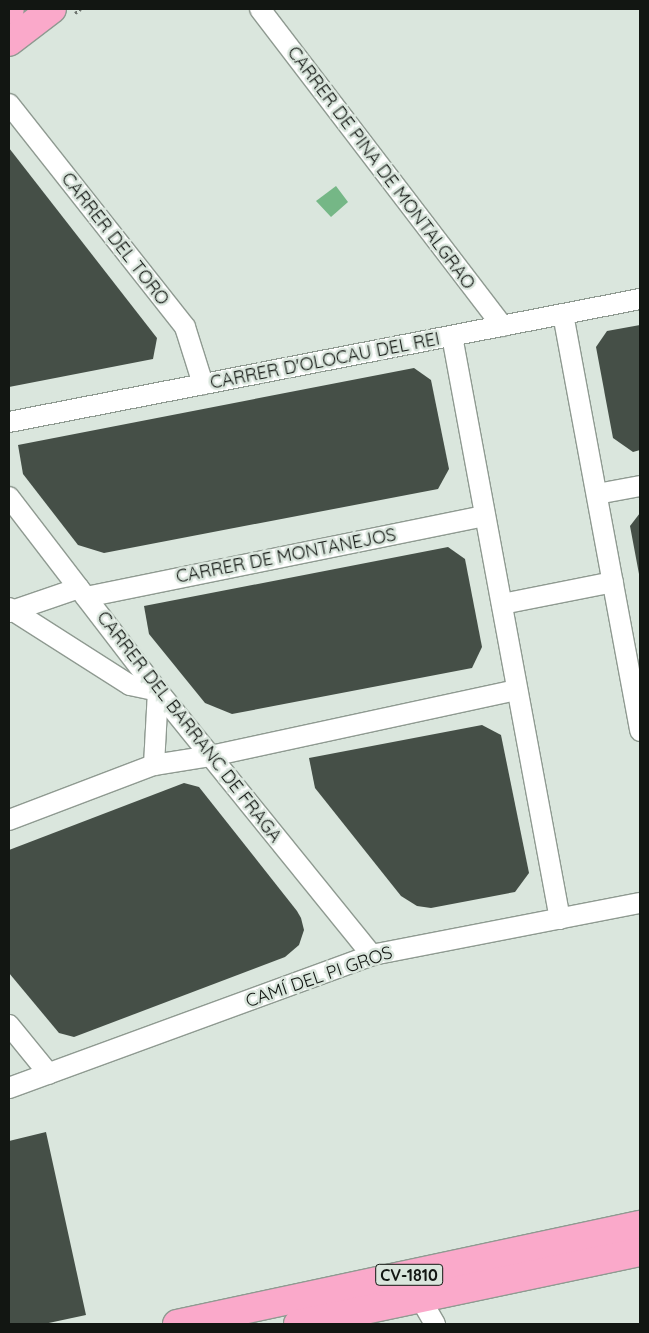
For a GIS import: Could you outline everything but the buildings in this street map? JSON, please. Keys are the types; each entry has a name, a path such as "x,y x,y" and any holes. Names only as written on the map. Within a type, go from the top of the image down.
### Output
{"main road":[{"path":"9,42 52,9"},
{"name":"CV-1810","path":"177,1324 640,1225"},
{"name":"CV-1810","path":"298,1324 640,1252"}],"street":[{"name":"CARRER DE PINA DE MONTALGRAO","path":"260,9 502,326"},
{"name":"CARRER DEL TORO","path":"9,104 185,327 203,384"},
{"name":"CARRER D'OLOCAU DEL REI","path":"9,422 640,299"},
{"path":"563,314 613,582 635,673 640,732"},
{"path":"452,336 560,919"},
{"path":"596,494 640,486"},
{"name":"CARRER DEL BARRANC DE FRAGA","path":"9,497 158,691 372,955"},
{"name":"CARRER DE MONTANEJOS","path":"11,610 82,592 485,516"},
{"path":"502,604 613,582"},
{"path":"11,610 130,685 158,691 154,765"},
{"path":"9,820 154,765 211,756 517,690"},
{"name":"CAMÍ DEL PI GROS","path":"9,1088 372,955 640,903"},
{"path":"9,1025 49,1074"},
{"path":"420,1298 435,1324"}],"shaded area":[{"path":"336,186 348,202 331,217 316,201"}]}
